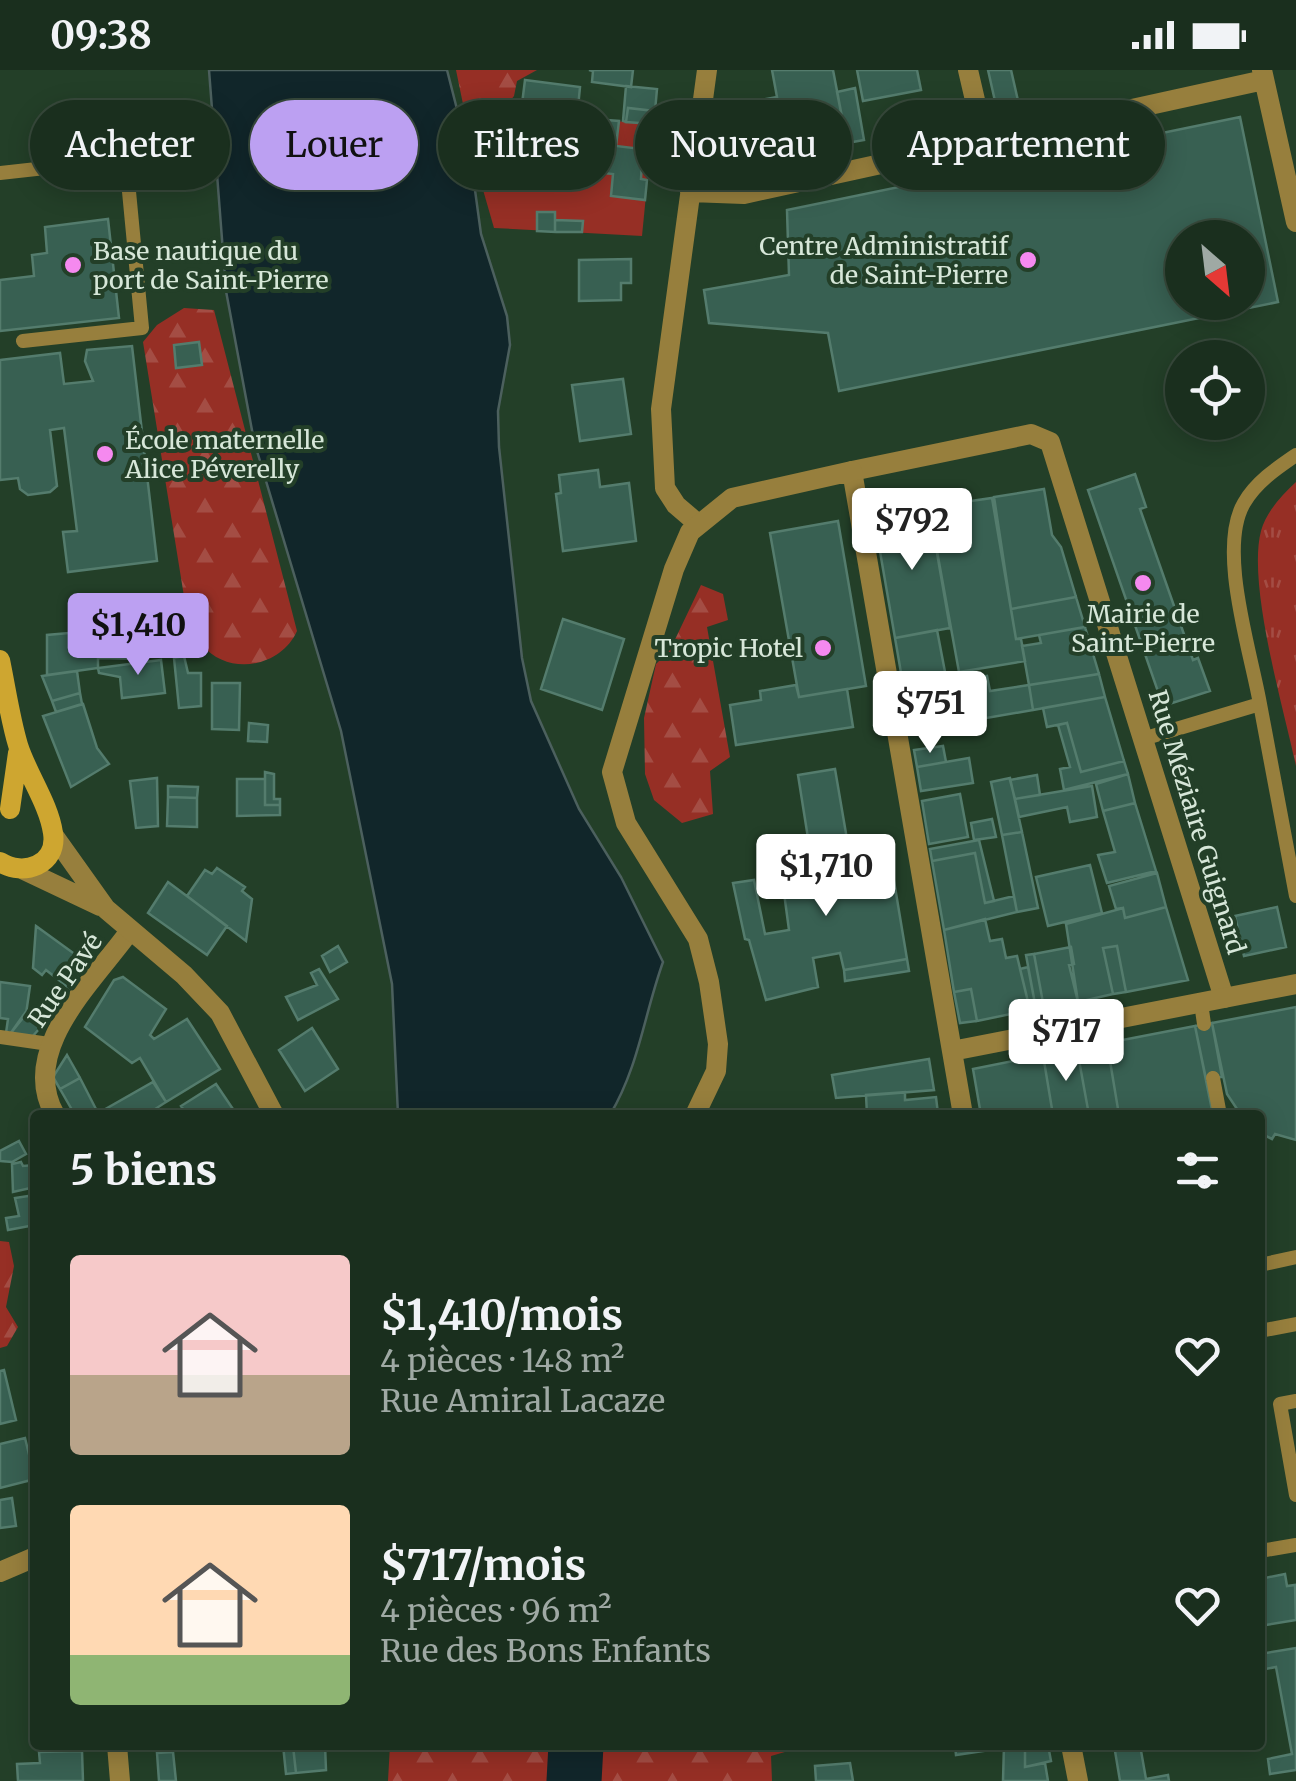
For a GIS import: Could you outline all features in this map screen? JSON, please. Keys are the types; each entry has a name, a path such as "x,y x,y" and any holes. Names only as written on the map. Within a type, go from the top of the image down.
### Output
{"main road":[{"path":"0,660 18,746 50,827 49,855 24,870 0,862"},
{"path":"18,746 5,813 30,808 50,827"}],"street":[{"path":"698,523 665,488 661,409 707,70"},
{"path":"968,70 975,100"},
{"path":"1161,100 1263,75 1296,222"},
{"path":"690,192 744,194 872,167"},
{"name":"Rue Méziaire Guignard","path":"852,471 1042,436 1060,465 1224,998"},
{"path":"697,1110 716,1071 718,1044 709,982 698,939 626,824 612,772 674,569 698,523 743,494 852,471 962,1110"},
{"path":"50,827 106,909 184,975 220,1013 271,1110"},
{"path":"24,870 106,909"},
{"name":"Rue Pavé","path":"52,1110 44,1095 42,1077 49,1044 129,932"},
{"path":"952,1052 1296,984"},
{"path":"0,1572 30,1558"},
{"path":"117,1750 120,1781"},
{"path":"1073,1750 1078,1781"}],"lane":[{"path":"0,173 30,170"},
{"path":"23,341 142,328 129,190"},
{"path":"1296,455 1270,473 1244,503 1234,534 1234,564 1296,896"},
{"path":"1146,738 1260,704"},
{"path":"1200,1003 1204,1024"},
{"path":"0,1037 49,1044"},
{"path":"1213,1078 1219,1110"},
{"path":"1265,1264 1296,1258"},
{"path":"1265,1330 1296,1324"},
{"path":"1296,1401 1280,1404 1296,1494"},
{"path":"1265,1550 1296,1544"}],"green space":[{"path":"456,70 537,70 517,81 511,100 462,100"},
{"path":"615,121 635,123 635,190 647,190 642,236 494,228 483,190 615,190"},
{"path":"184,308 214,310 297,631 279,653 254,664 226,661 213,655 195,635 187,615 143,342 157,325"},
{"path":"1296,482 1296,766 1263,614 1258,554 1267,517"},
{"path":"701,585 723,594 728,620 707,627 730,757 710,771 713,814 682,823 654,800 645,774 644,718 656,664 670,650"},
{"path":"0,1241 9,1242 14,1266 6,1307 18,1327 7,1346 0,1348"},
{"path":"390,1750 792,1750 771,1756 772,1781 388,1781"}],"water":[{"path":"209,70 447,70 455,100 438,100 438,190 475,190 481,234 507,316 510,345 498,411 499,447 522,658 531,701 579,809 621,877 663,962 635,1059 613,1110 398,1110 392,984 341,731 254,441 226,291 218,190 230,190 230,100 211,100"}],"building":[{"path":"589,70 633,70 631,87 592,82 593,71"},
{"path":"772,70 833,70 839,100 761,100 777,97"},
{"path":"857,70 917,70 921,90 863,101"},
{"path":"988,70 1011,70 1018,100 995,100"},
{"path":"525,80 580,87 579,100 522,100"},
{"path":"626,86 657,89 656,100 635,100 635,109 628,108 626,122"},
{"path":"855,88 864,140 852,142 852,100 839,100 837,92"},
{"path":"628,108 635,109 635,123 626,122"},
{"path":"1240,117 1261,220 1165,220 1165,320 1189,320 839,391 828,333 709,323 704,290 789,275 787,210 884,190 1165,190 1165,132"},
{"path":"615,121 619,121 616,146 635,148 635,190 646,190 645,200 611,196 615,190"},
{"path":"537,212 555,212 555,232 537,231"},
{"name":"Base nautique du port de Saint-Pierre","path":"108,219 119,318 0,331 0,280 34,276 32,255 47,253 45,227"},
{"path":"555,220 583,221 582,232 555,232"},
{"path":"1265,239 1278,302 1265,305"},
{"path":"631,259 631,283 621,283 621,300 579,301 579,260"},
{"path":"199,342 202,365 176,368 174,345"},
{"name":"École maternelle Alice Péverelly","path":"132,346 157,561 68,572 63,532 77,531 64,428 50,430 57,486 50,492 28,495 20,489 18,478 0,480 0,360 60,353 64,384 93,381 85,361 87,350"},
{"path":"623,379 631,434 580,441 572,385"},
{"path":"598,470 600,487 629,483 636,541 563,551 556,494 561,493 559,475"},
{"name":"Mairie de Saint-Pierre","path":"1135,474 1146,507 1140,509 1193,660 1198,658 1210,691 1163,706 1088,490"},
{"path":"1044,489 1052,535 1061,547 1076,597 1011,609 994,497"},
{"path":"992,498 1016,639 1021,639 1025,661 959,672 929,507"},
{"path":"929,507 950,628 895,638 874,517"},
{"path":"838,521 866,686 799,697 770,533"},
{"path":"1076,597 1085,627 1016,639 1011,609"},
{"path":"563,619 624,639 602,710 541,689"},
{"path":"1085,627 1099,674 1029,685 1022,646 1041,643 1039,635"},
{"path":"98,629 111,629 111,633 147,629 146,659 99,658"},
{"path":"937,630 950,698 970,694 967,679 987,676 990,691 1029,685 1033,710 911,731 895,638"},
{"path":"80,632 83,647 98,646 98,668 47,675 47,635"},
{"path":"184,656 188,673 201,673 201,706 179,708 174,658"},
{"path":"161,660 165,693 122,698 120,677 99,673 98,668"},
{"path":"77,671 80,693 52,701 42,676"},
{"path":"1099,674 1105,697 1033,710 1029,685"},
{"path":"212,683 240,683 239,730 212,729"},
{"path":"796,685 799,697 847,689 853,727 736,745 730,705 761,700 760,691"},
{"path":"80,693 82,704 56,712 52,701"},
{"path":"1105,697 1124,761 1081,772 1067,723 1047,727 1043,708"},
{"path":"83,704 97,748 109,764 71,787 43,716"},
{"path":"249,723 268,725 267,742 248,741"},
{"path":"1067,723 1081,772 1124,761 1128,774 1064,790 1060,769 1070,767 1058,725"},
{"path":"943,746 946,762 917,767 914,750"},
{"path":"969,758 973,783 921,791 917,767"},
{"path":"835,769 849,851 811,857 798,775"},
{"path":"265,772 274,774 274,799 280,799 280,805 265,805"},
{"path":"1128,774 1135,803 1103,811 1096,784"},
{"path":"1037,775 1040,795 1015,799 1010,780"},
{"path":"157,778 158,826 136,828 130,781"},
{"path":"1010,778 1022,832 1002,835 991,782"},
{"path":"237,779 265,779 265,805 280,805 280,815 237,816"},
{"path":"168,786 198,787 197,798 168,797"},
{"path":"1092,786 1097,817 1070,822 1067,807 1019,817 1015,799"},
{"path":"960,794 968,837 929,844 922,801"},
{"path":"168,797 197,798 197,827 167,826"},
{"path":"1135,803 1156,871 1107,883 1098,855 1115,852 1103,811"},
{"path":"992,819 996,837 974,840 971,823"},
{"path":"1022,832 1038,908 1017,912 1002,835"},
{"path":"979,840 994,901 985,903 975,853 932,861 930,849"},
{"path":"888,845 907,959 844,970 840,953 813,958 818,987 766,1000 749,940 745,939 733,883 754,880 765,934 789,930 780,863"},
{"path":"975,853 985,903 1014,896 1017,912 944,930 932,861"},
{"path":"1090,865 1102,913 1048,926 1036,877"},
{"path":"217,868 245,887 242,891 252,899 246,941 187,896 205,870 212,874"},
{"path":"1157,873 1166,907 1125,918 1123,908 1116,909 1109,886"},
{"path":"168,882 227,926 207,955 148,913"},
{"path":"1166,907 1188,980 1126,992 1117,946 1103,948 1113,994 1078,1002 1066,924 1123,908 1125,918"},
{"path":"1277,907 1286,947 1244,956 1235,916"},
{"path":"985,919 990,941 1002,939 1006,958 1017,956 1030,1010 977,1021 971,989 954,992 944,930"},
{"path":"36,926 87,963 69,988 46,970 42,975 33,968"},
{"path":"338,946 347,962 330,972 322,956"},
{"path":"1117,946 1126,992 1113,994 1103,948"},
{"path":"1071,947 1074,964 1069,965 1078,1002 1044,1008 1034,954"},
{"path":"1034,954 1044,1008 1036,1009 1026,955"},
{"path":"907,959 909,971 845,981 844,970"},
{"path":"1028,967 1036,1009 1030,1010 1020,969"},
{"path":"319,969 338,999 298,1020 286,997 317,985 311,973"},
{"path":"123,977 166,1009 150,1035 154,1039 187,1019 220,1069 166,1102 140,1058 132,1063 85,1027 114,980"},
{"path":"0,982 30,986 26,1014 10,1034 6,1033 8,1019 0,1018"},
{"path":"971,989 977,1021 960,1023 954,992"},
{"path":"1296,1007 1296,1140 1265,1136 1265,1110 1238,1110 1227,1094 1212,1023"},
{"path":"27,1010 47,1020 32,1037 10,1034"},
{"path":"1212,1023 1222,1077 1206,1079 1195,1026"},
{"path":"1195,1026 1212,1110 1118,1110 1107,1043"},
{"path":"312,1028 338,1069 305,1091 279,1050"},
{"path":"1107,1043 1118,1110 1088,1110 1077,1049"},
{"path":"1077,1049 1088,1110 1052,1110 1043,1055"},
{"path":"67,1055 80,1078 60,1089 53,1077"},
{"path":"1043,1055 1052,1110 980,1110 973,1069"},
{"path":"929,1059 934,1090 836,1098 832,1075"},
{"path":"80,1078 96,1110 72,1110 60,1089"},
{"path":"153,1082 166,1102 154,1110 104,1110"},
{"path":"216,1084 234,1110 184,1110 181,1106"},
{"path":"905,1092 905,1100 936,1097 938,1110 867,1110 866,1095"},
{"path":"19,1141 26,1154 12,1162 0,1161 0,1151"},
{"path":"12,1164 30,1165 30,1188 13,1192"},
{"path":"30,1196 30,1226 8,1230 6,1218 19,1216 15,1198"},
{"path":"4,1370 16,1420 0,1424 0,1371"},
{"path":"25,1438 30,1480 0,1488 0,1444"},
{"path":"12,1498 16,1526 0,1528 0,1500"},
{"path":"1285,1574 1287,1586 1295,1585 1296,1620 1265,1625 1265,1578"},
{"path":"1296,1648 1296,1770 1270,1774 1268,1759 1292,1754 1276,1667 1265,1669 1265,1653"},
{"path":"284,1750 293,1750 296,1773 286,1774"},
{"path":"293,1750 325,1750 326,1770 296,1773"},
{"path":"956,1750 990,1750 956,1755"},
{"path":"1004,1750 1025,1750 1025,1767 1045,1763 1048,1781 1003,1781"},
{"path":"1025,1750 1049,1750 1051,1761 1025,1767"},
{"path":"1115,1750 1141,1750 1146,1779 1168,1775 1169,1781 1120,1781"},
{"path":"82,1751 83,1781 18,1781 17,1764 40,1763 39,1752"},
{"path":"173,1752 176,1781 159,1781 157,1753"},
{"path":"850,1763 853,1781 816,1781 815,1766"}],"waterway":[{"path":"574,1781 576,1750"}],"place":[{"name":"Centre Administratif de Saint-Pierre","path":"1028,260"},
{"name":"Base nautique du port de Saint-Pierre","path":"73,265"},
{"name":"École maternelle Alice Péverelly","path":"105,454"},
{"name":"Mairie de Saint-Pierre","path":"1143,583"},
{"name":"Tropic Hotel","path":"823,648"}]}
